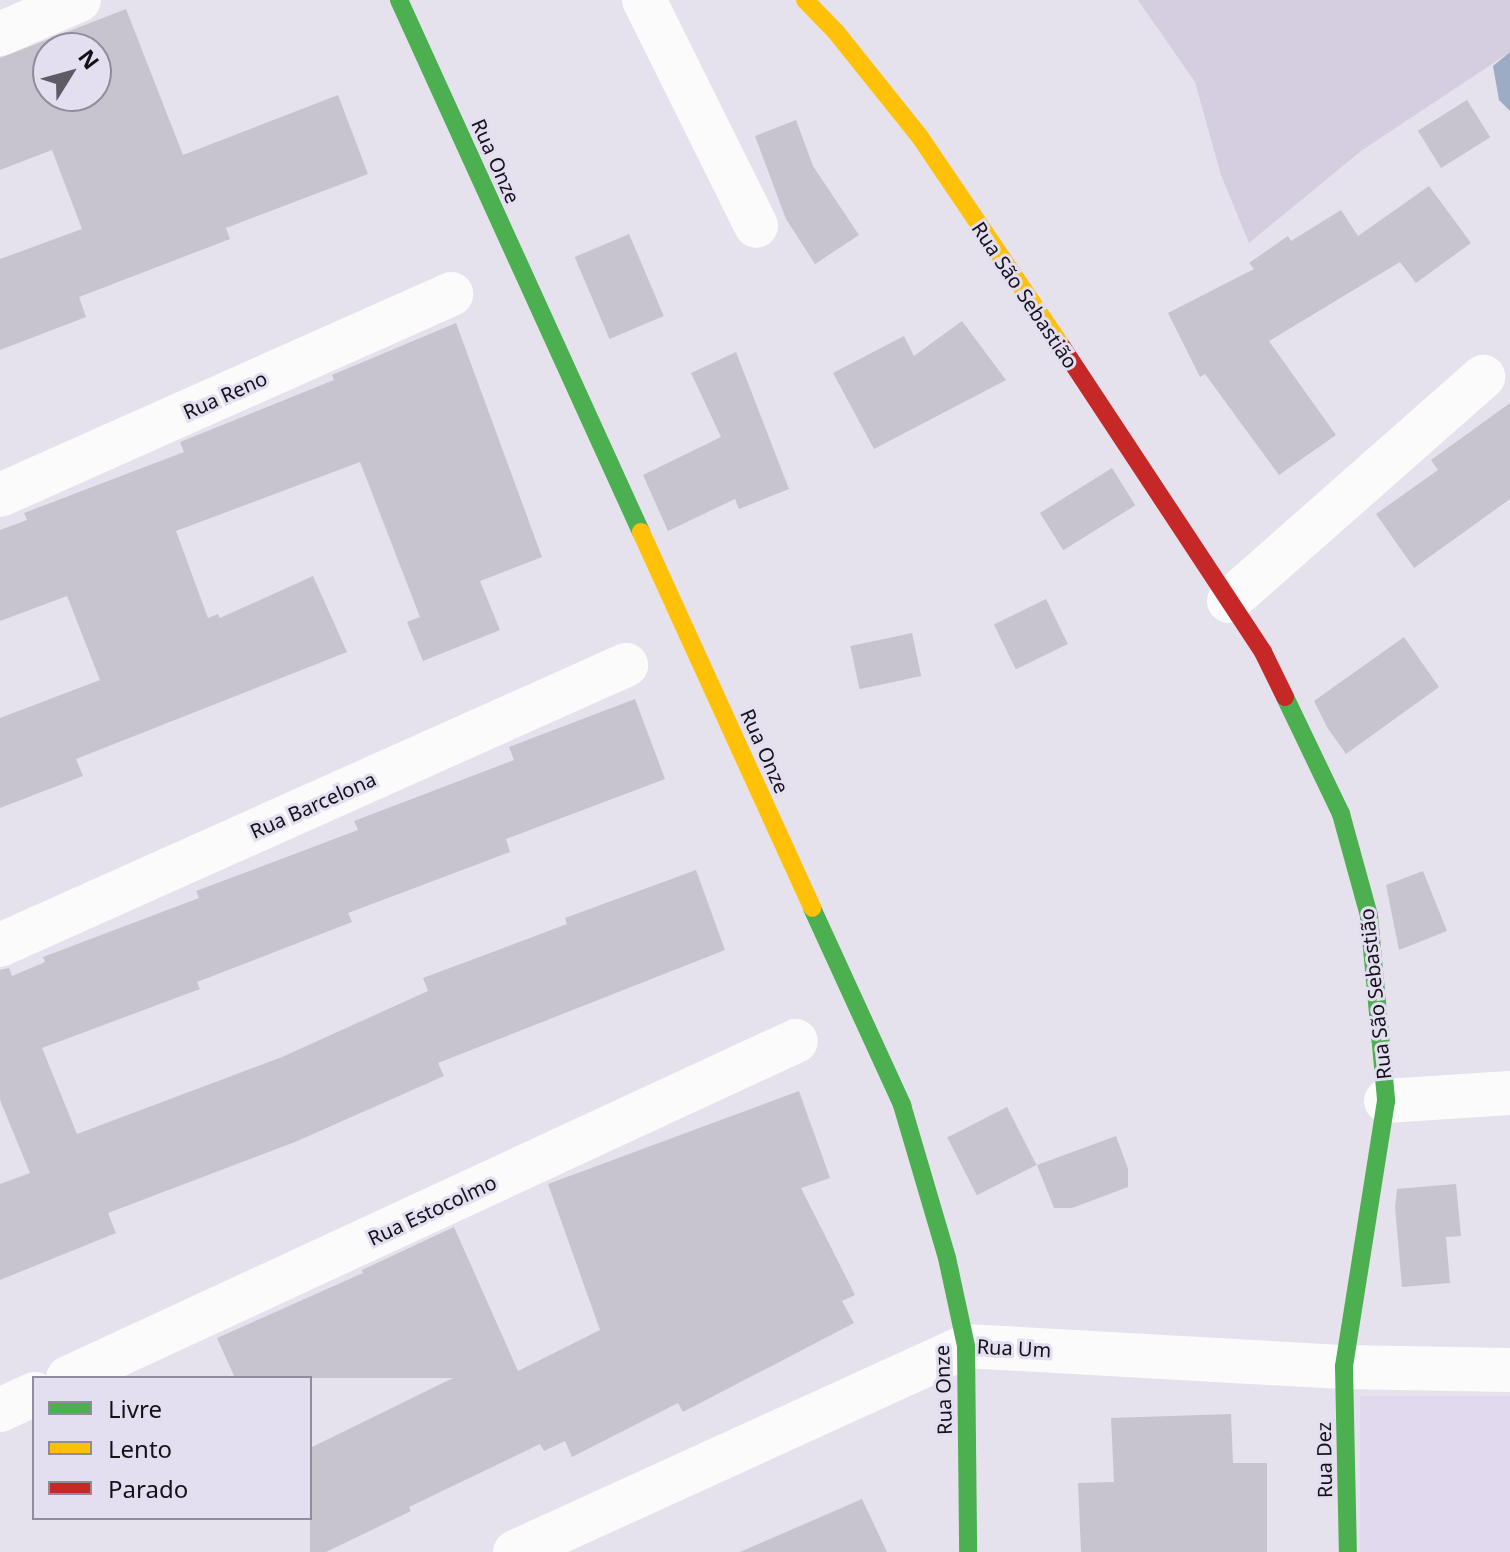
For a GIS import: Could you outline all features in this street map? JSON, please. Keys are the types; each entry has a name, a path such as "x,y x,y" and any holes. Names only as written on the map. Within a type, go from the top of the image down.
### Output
{"street":[{"path":"0,34 79,0"},
{"name":"Rua Onze","path":"399,0 902,1105 947,1258 966,1346 968,1552"},
{"path":"644,0 756,226"},
{"name":"Rua São Sebastião","path":"805,0 836,32 920,137 1263,652 1341,814 1369,916 1386,1101 1344,1367"},
{"name":"Rua Reno","path":"0,495 451,294"},
{"path":"1229,601 1483,377"},
{"name":"Rua Barcelona","path":"0,945 626,665"},
{"name":"Rua Estocolmo","path":"72,1376 796,1041"},
{"path":"1386,1101 1510,1093"},
{"name":"Rua Um","path":"515,1552 966,1346 1344,1367 1510,1370"},
{"name":"Rua Dez","path":"1344,1367 1348,1552"},
{"path":"0,1410 32,1395"}],"shaded area":[{"path":"1138,0 1510,0 1510,52 1361,151 1249,243 1221,175 1195,82"},
{"path":"1360,1396 1510,1396 1510,1552 1360,1552"}],"water":[{"path":"1510,52 1510,111 1499,100 1493,66"}],"building":[{"path":"126,9 183,155 338,95 368,174 226,228 230,239 79,297 86,317 0,350 0,259 82,229 52,150 0,170 0,58 32,46 32,112 112,112 112,32 67,32"},
{"path":"1467,100 1490,137 1441,168 1418,131"},
{"path":"796,120 813,166 859,235 815,264 786,219 755,136"},
{"path":"1429,186 1471,243 1416,283 1400,262 1269,341 1336,435 1279,475 1205,374 1200,377 1168,313 1254,269 1249,263 1288,236 1291,241 1341,210 1358,236"},
{"path":"629,234 664,316 609,339 575,257"},
{"path":"962,321 1006,380 874,449 833,373 904,336 914,356"},
{"path":"456,323 542,557 480,581 500,630 423,661 407,622 420,617 360,462 176,531 208,618 218,614 220,618 313,576 347,652 76,759 83,776 0,808 0,718 100,680 67,596 0,621 0,530 27,520 24,513 184,452 180,442 334,380 332,375"},
{"path":"736,352 789,489 739,509 735,499 668,531 643,475 721,437 691,373"},
{"path":"1510,403 1510,499 1414,568 1376,514 1438,470 1431,460"},
{"path":"1112,468 1135,505 1063,550 1040,513"},
{"path":"1046,599 1068,644 1016,669 994,624"},
{"path":"912,633 921,676 860,689 850,646"},
{"path":"1404,637 1439,687 1346,754 1314,701"},
{"path":"635,699 665,779 506,839 510,852 348,913 352,922 197,982 200,989 42,1048 77,1134 282,1057 428,991 423,978 567,924 565,918 696,870 725,950 438,1063 444,1076 295,1142 108,1213 116,1233 0,1280 0,1184 30,1173 0,1100 0,970 9,968 12,976 45,962 43,957 199,898 196,891 358,830 354,821 514,760 509,747"},
{"path":"1423,871 1447,931 1399,950 1386,885"},
{"path":"799,1091 830,1178 801,1188 855,1295 842,1301 854,1323 683,1412 678,1403 572,1457 565,1441 544,1451 540,1444 409,1507 411,1511 326,1552 310,1552 312,1447 453,1378 234,1376 217,1338 363,1273 362,1270 454,1227 518,1371 600,1330 548,1184"},
{"path":"1007,1107 1037,1165 977,1195 947,1137"},
{"path":"1116,1136 1128,1169 1128,1187 1072,1208 1054,1208 1037,1165"},
{"path":"1456,1184 1461,1236 1446,1237 1450,1283 1402,1287 1395,1207 1397,1189"},
{"path":"1231,1414 1233,1463 1267,1463 1267,1552 1081,1552 1078,1483 1114,1482 1111,1418"},
{"path":"862,1499 887,1552 740,1552"}],"traffic: fast":[{"path":"399,0 641,532"},
{"path":"1285,697 1341,814 1369,916 1386,1101 1344,1367 1348,1552"},
{"path":"812,908 902,1105 947,1258 966,1346 968,1552"}],"traffic: slow":[{"path":"805,0 836,32 920,137 1062,347"},
{"path":"641,532 812,908"}],"traffic: jam":[{"path":"1062,347 1263,652 1285,697"}]}
